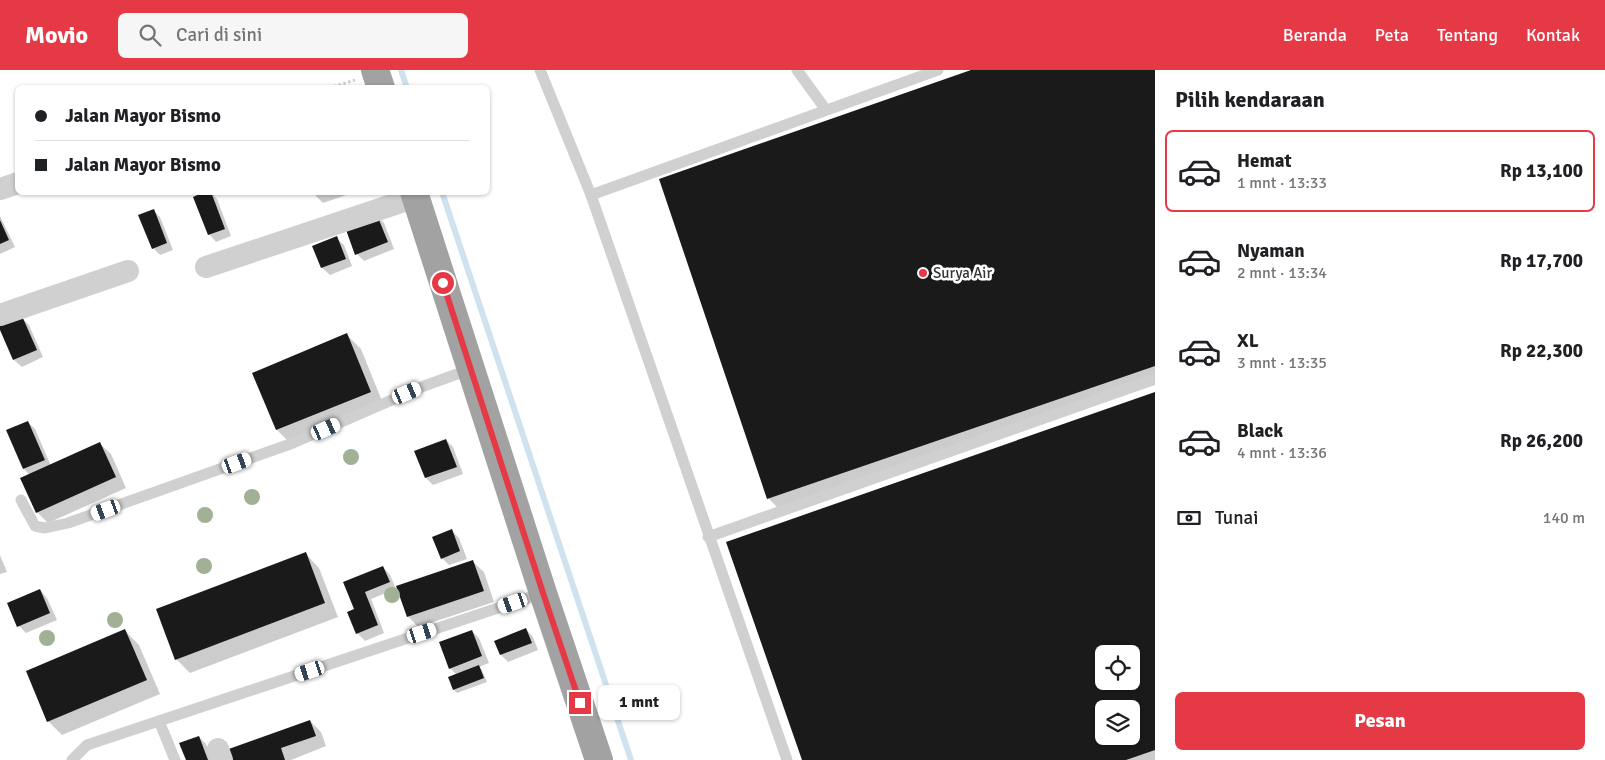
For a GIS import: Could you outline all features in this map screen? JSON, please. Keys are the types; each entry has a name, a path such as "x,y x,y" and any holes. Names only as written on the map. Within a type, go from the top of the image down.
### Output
{"highway":[{"path":"375,70 380,85"},
{"path":"415,195 598,760"}],"street":[{"path":"0,188 15,183"},
{"path":"206,267 415,195"},
{"path":"0,316 128,271"}],"lane":[{"path":"540,70 591,195 708,537 787,760"},
{"path":"797,70 826,110"},
{"path":"591,195 938,70"},
{"path":"21,500 35,526 45,528 68,523 293,443 424,386 471,369"},
{"path":"708,537 1155,380"},
{"path":"72,760 87,746 543,593"},
{"path":"159,721 175,760"}],"building":[{"name":"Surya Air","path":"971,70 1155,70 1155,366 767,499 659,179"},
{"path":"197,195 212,195 225,229 208,235 193,197"},
{"path":"154,209 167,243 152,249 138,215"},
{"path":"377,215 388,242 355,255 345,227"},
{"path":"0,220 9,240 0,244"},
{"path":"337,236 346,259 321,268 312,246"},
{"path":"22,316 37,350 13,360 0,330 0,325"},
{"path":"347,333 371,392 276,430 252,373"},
{"path":"1155,392 1155,750 1126,760 802,760 726,542"},
{"path":"28,421 45,460 23,469 6,430"},
{"path":"446,439 457,467 425,478 414,451"},
{"path":"100,442 116,477 36,513 20,478"},
{"path":"452,529 460,551 441,559 432,537"},
{"path":"306,552 325,603 175,660 156,609"},
{"path":"473,560 484,591 407,617 396,586"},
{"path":"383,566 390,582 365,592 378,625 356,634 347,612 354,609 343,582"},
{"path":"40,589 50,613 17,627 7,603"},
{"path":"526,628 532,643 500,655 494,641"},
{"path":"125,629 147,680 47,722 26,671"},
{"path":"472,630 482,656 449,669 439,642"},
{"path":"479,665 484,678 453,690 448,677"},
{"path":"310,720 316,736 281,748 285,760 229,760 226,750"},
{"path":"199,736 208,760 186,760 179,743"}],"waterway":[{"path":"401,70 406,85"},
{"path":"443,195 631,760"}],"place":[{"name":"Surya Air","path":"923,273"}],"route":[{"path":"443,283 580,703"}]}
